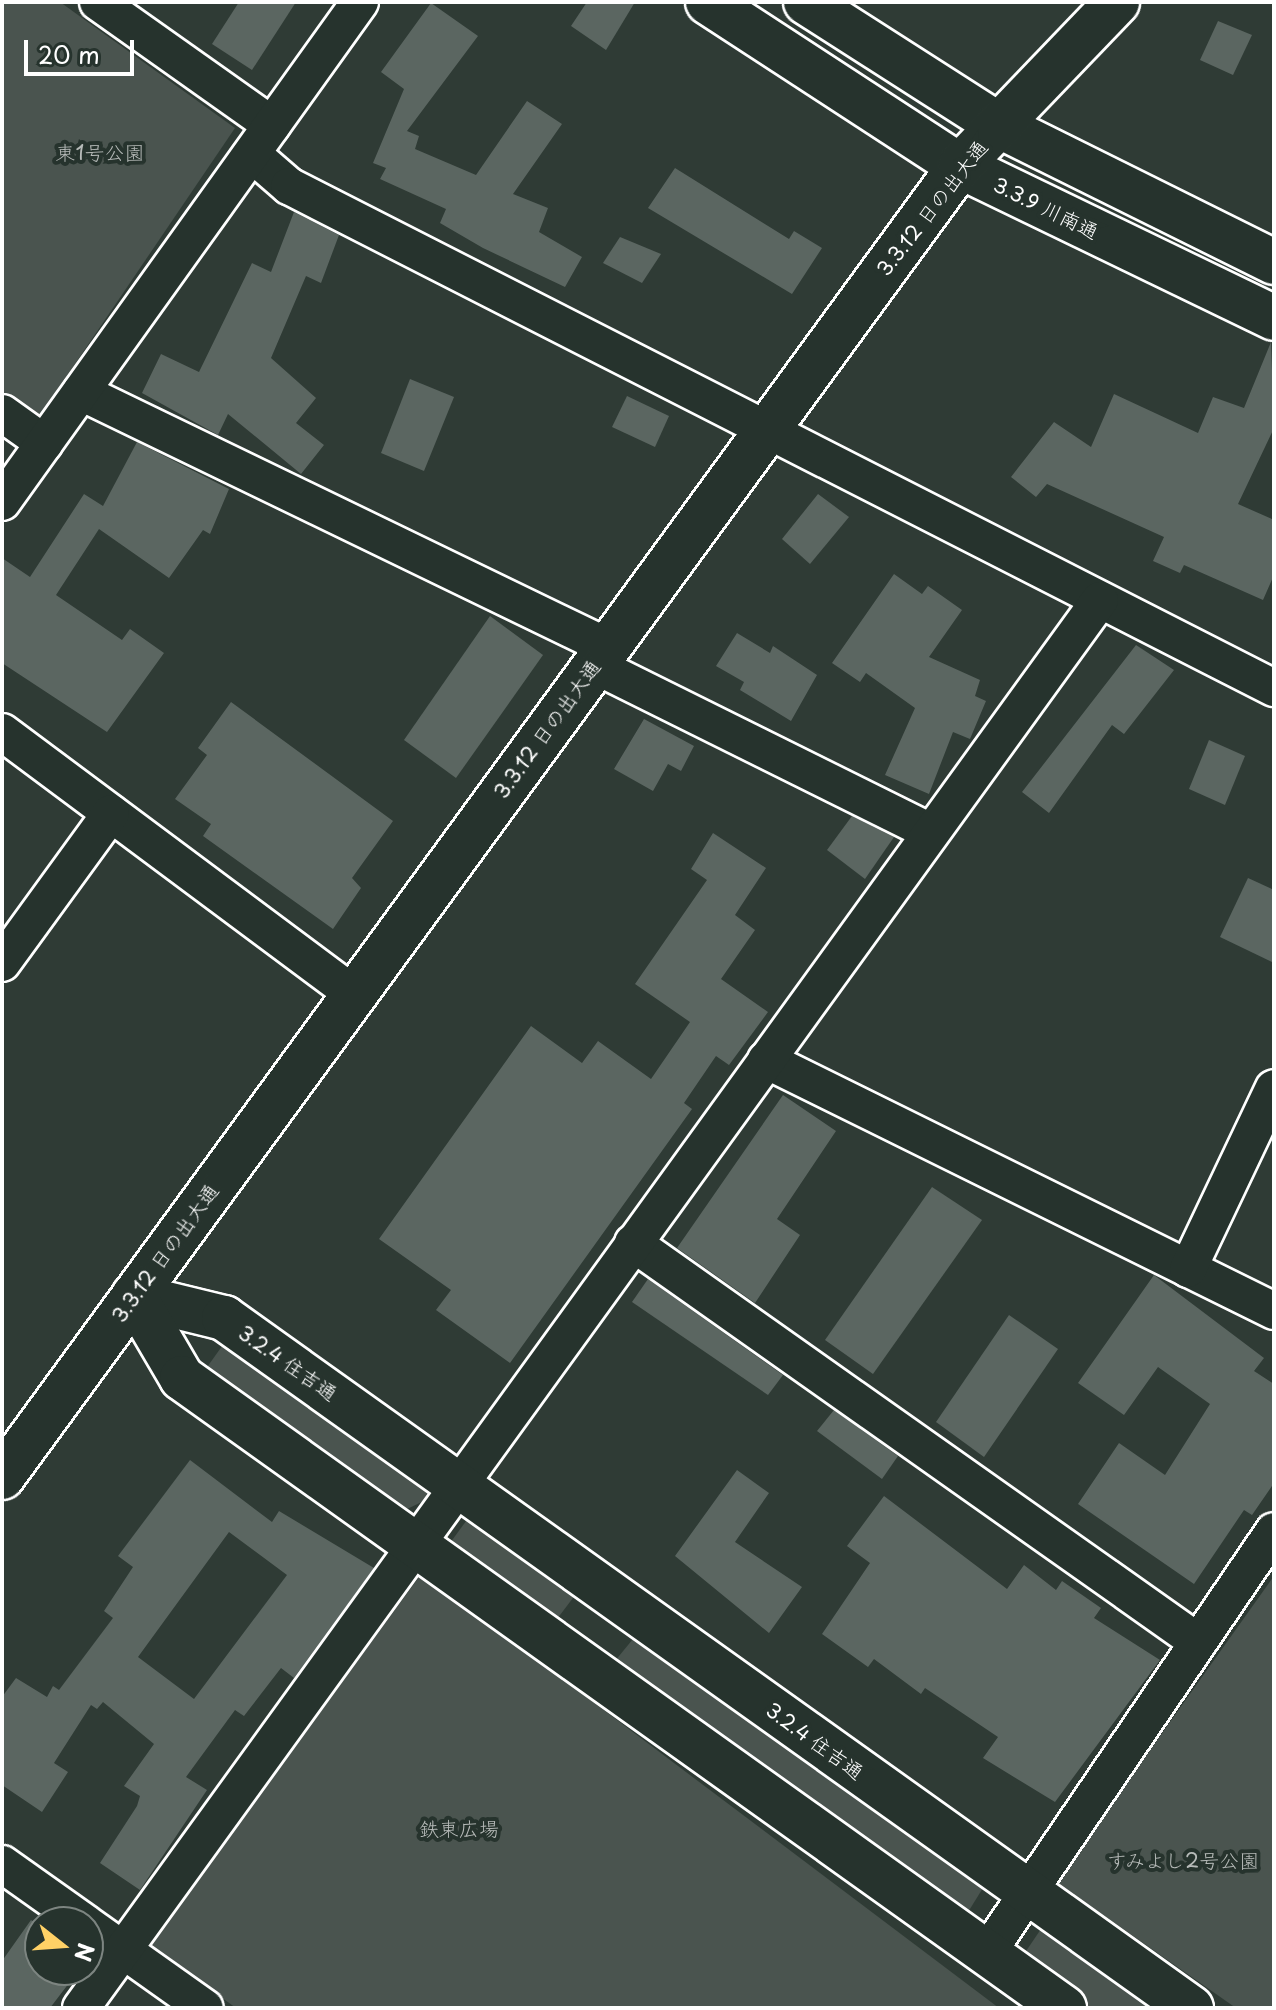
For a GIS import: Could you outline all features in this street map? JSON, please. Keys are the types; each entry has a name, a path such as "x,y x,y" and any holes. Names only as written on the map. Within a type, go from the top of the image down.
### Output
{"street":[{"path":"98,2 262,139 289,186 768,427 827,464 1274,688"},
{"path":"2,502 360,2"},
{"name":"3.3.9 川南通","path":"708,2 960,166 1274,318"},
{"path":"806,2 998,125 1274,262"},
{"name":"3.3.12 日の出大通","path":"2,1477 960,166 1117,2"},
{"path":"81,392 601,656 931,832"},
{"path":"2,413 44,443"},
{"path":"81,2008 1100,600"},
{"path":"2,732 354,994"},
{"path":"2,963 111,813"},
{"path":"766,1060 1274,1311"},
{"path":"1188,1269 1274,1088"},
{"path":"633,1243 1198,1642"},
{"path":"134,1296 182,1378 419,1542 1064,2008"},
{"name":"3.2.4 住吉通","path":"134,1296 224,1318 1191,2008"},
{"path":"987,1953 1274,1531"},
{"path":"2,1864 62,1906"},
{"path":"104,1936 205,2008"}],"green space":[{"name":"東1号公園","path":"2,2 60,2 235,128 39,417 2,392"},
{"path":"225,1342 428,1485 426,1500 407,1509 390,1502 205,1370"},
{"path":"472,1513 579,1590 557,1619 450,1543"},
{"name":"鉄東広場","path":"422,1573 999,2008 236,2008 149,1945"},
{"name":"すみよし2号公園","path":"1274,1576 1274,2008 1236,2008 1056,1882"},
{"path":"637,1634 986,1883 965,1917 615,1661"},
{"path":"1041,1929 1157,2008 1088,2008 1020,1960"}],"building":[{"path":"239,2 296,2 252,70 212,44"},
{"path":"587,2 635,2 606,50 571,26"},
{"path":"431,3 478,36 407,131 419,136 415,149 476,175 527,101 562,124 513,194 548,208 539,232 582,257 565,287 483,248 440,223 446,209 380,179 386,168 373,163 404,89 381,72"},
{"path":"1218,21 1252,35 1233,75 1200,60"},
{"path":"675,168 789,239 794,231 822,248 792,294 648,208"},
{"path":"294,212 339,235 321,283 306,276 271,358 316,398 296,423 324,445 301,474 228,414 218,435 142,393 161,354 199,372 252,263 271,272"},
{"path":"620,237 661,254 642,283 603,263"},
{"path":"1271,342 1274,428 1238,504 1274,520 1274,575 1263,600 1184,565 1180,573 1153,561 1164,537 1047,484 1036,497 1011,477 1054,422 1091,447 1114,394 1198,433 1213,397 1244,408"},
{"path":"410,379 454,397 424,471 381,453"},
{"path":"627,396 669,416 655,447 612,427"},
{"path":"137,442 229,489 210,534 203,530 169,578 99,529 56,595 122,640 130,629 164,653 107,732 2,663 2,558 30,577 84,494 103,506"},
{"path":"818,494 849,517 810,564 782,539"},
{"path":"894,574 922,594 928,586 962,610 929,657 980,680 975,696 986,701 970,739 953,732 929,794 885,775 915,708 866,673 860,682 832,663"},
{"path":"490,616 543,655 456,778 404,740"},
{"path":"737,633 770,653 773,646 817,675 791,721 740,690 744,682 716,666"},
{"path":"1136,645 1174,670 1124,734 1112,725 1049,813 1022,792"},
{"path":"231,702 393,821 352,878 361,888 333,929 203,836 211,824 175,799 207,755 198,748"},
{"path":"644,719 694,746 681,771 668,764 653,791 614,769"},
{"path":"1209,740 1245,756 1225,805 1189,789"},
{"path":"852,816 894,837 865,879 827,850"},
{"path":"713,833 766,868 735,915 755,930 721,979 768,1012 729,1065 716,1056 684,1103 692,1109 510,1363 436,1310 451,1290 379,1239 531,1026 582,1063 598,1041 651,1079 690,1022 635,984 707,880 691,869"},
{"path":"1248,878 1274,890 1274,963 1220,937"},
{"path":"783,1095 836,1131 777,1219 800,1235 755,1303 677,1248"},
{"path":"932,1187 982,1220 873,1374 825,1340"},
{"path":"1154,1275 1264,1358 1254,1371 1274,1384 1274,1483 1252,1515 1244,1510 1194,1584 1078,1504 1119,1443 1165,1475 1210,1404 1158,1367 1124,1415 1078,1383"},
{"path":"648,1279 783,1375 768,1395 632,1302"},
{"path":"1009,1315 1058,1349 984,1457 936,1422"},
{"path":"834,1410 898,1456 882,1479 817,1431"},
{"path":"190,1460 272,1522 279,1511 374,1568 294,1678 281,1668 244,1716 235,1710 186,1777 207,1790 140,1890 100,1863 137,1806 140,1796 124,1786 154,1744 103,1702 97,1709 91,1705 54,1763 68,1772 42,1812 2,1785 2,1697 16,1678 47,1697 53,1686 59,1690 113,1618 104,1611 133,1567 118,1556","holes":["229,1532 287,1575 194,1699 138,1657"]},
{"path":"737,1470 769,1493 735,1542 802,1587 769,1633 675,1556"},
{"path":"884,1496 1007,1589 1024,1565 1056,1590 1062,1581 1101,1608 1094,1618 1160,1660 1055,1802 983,1758 998,1737 925,1688 921,1694 874,1659 868,1667 822,1634 870,1563 847,1546"},
{"path":"24,1930 24,1986 67,1986 50,2008 2,2008 2,1961"}]}
